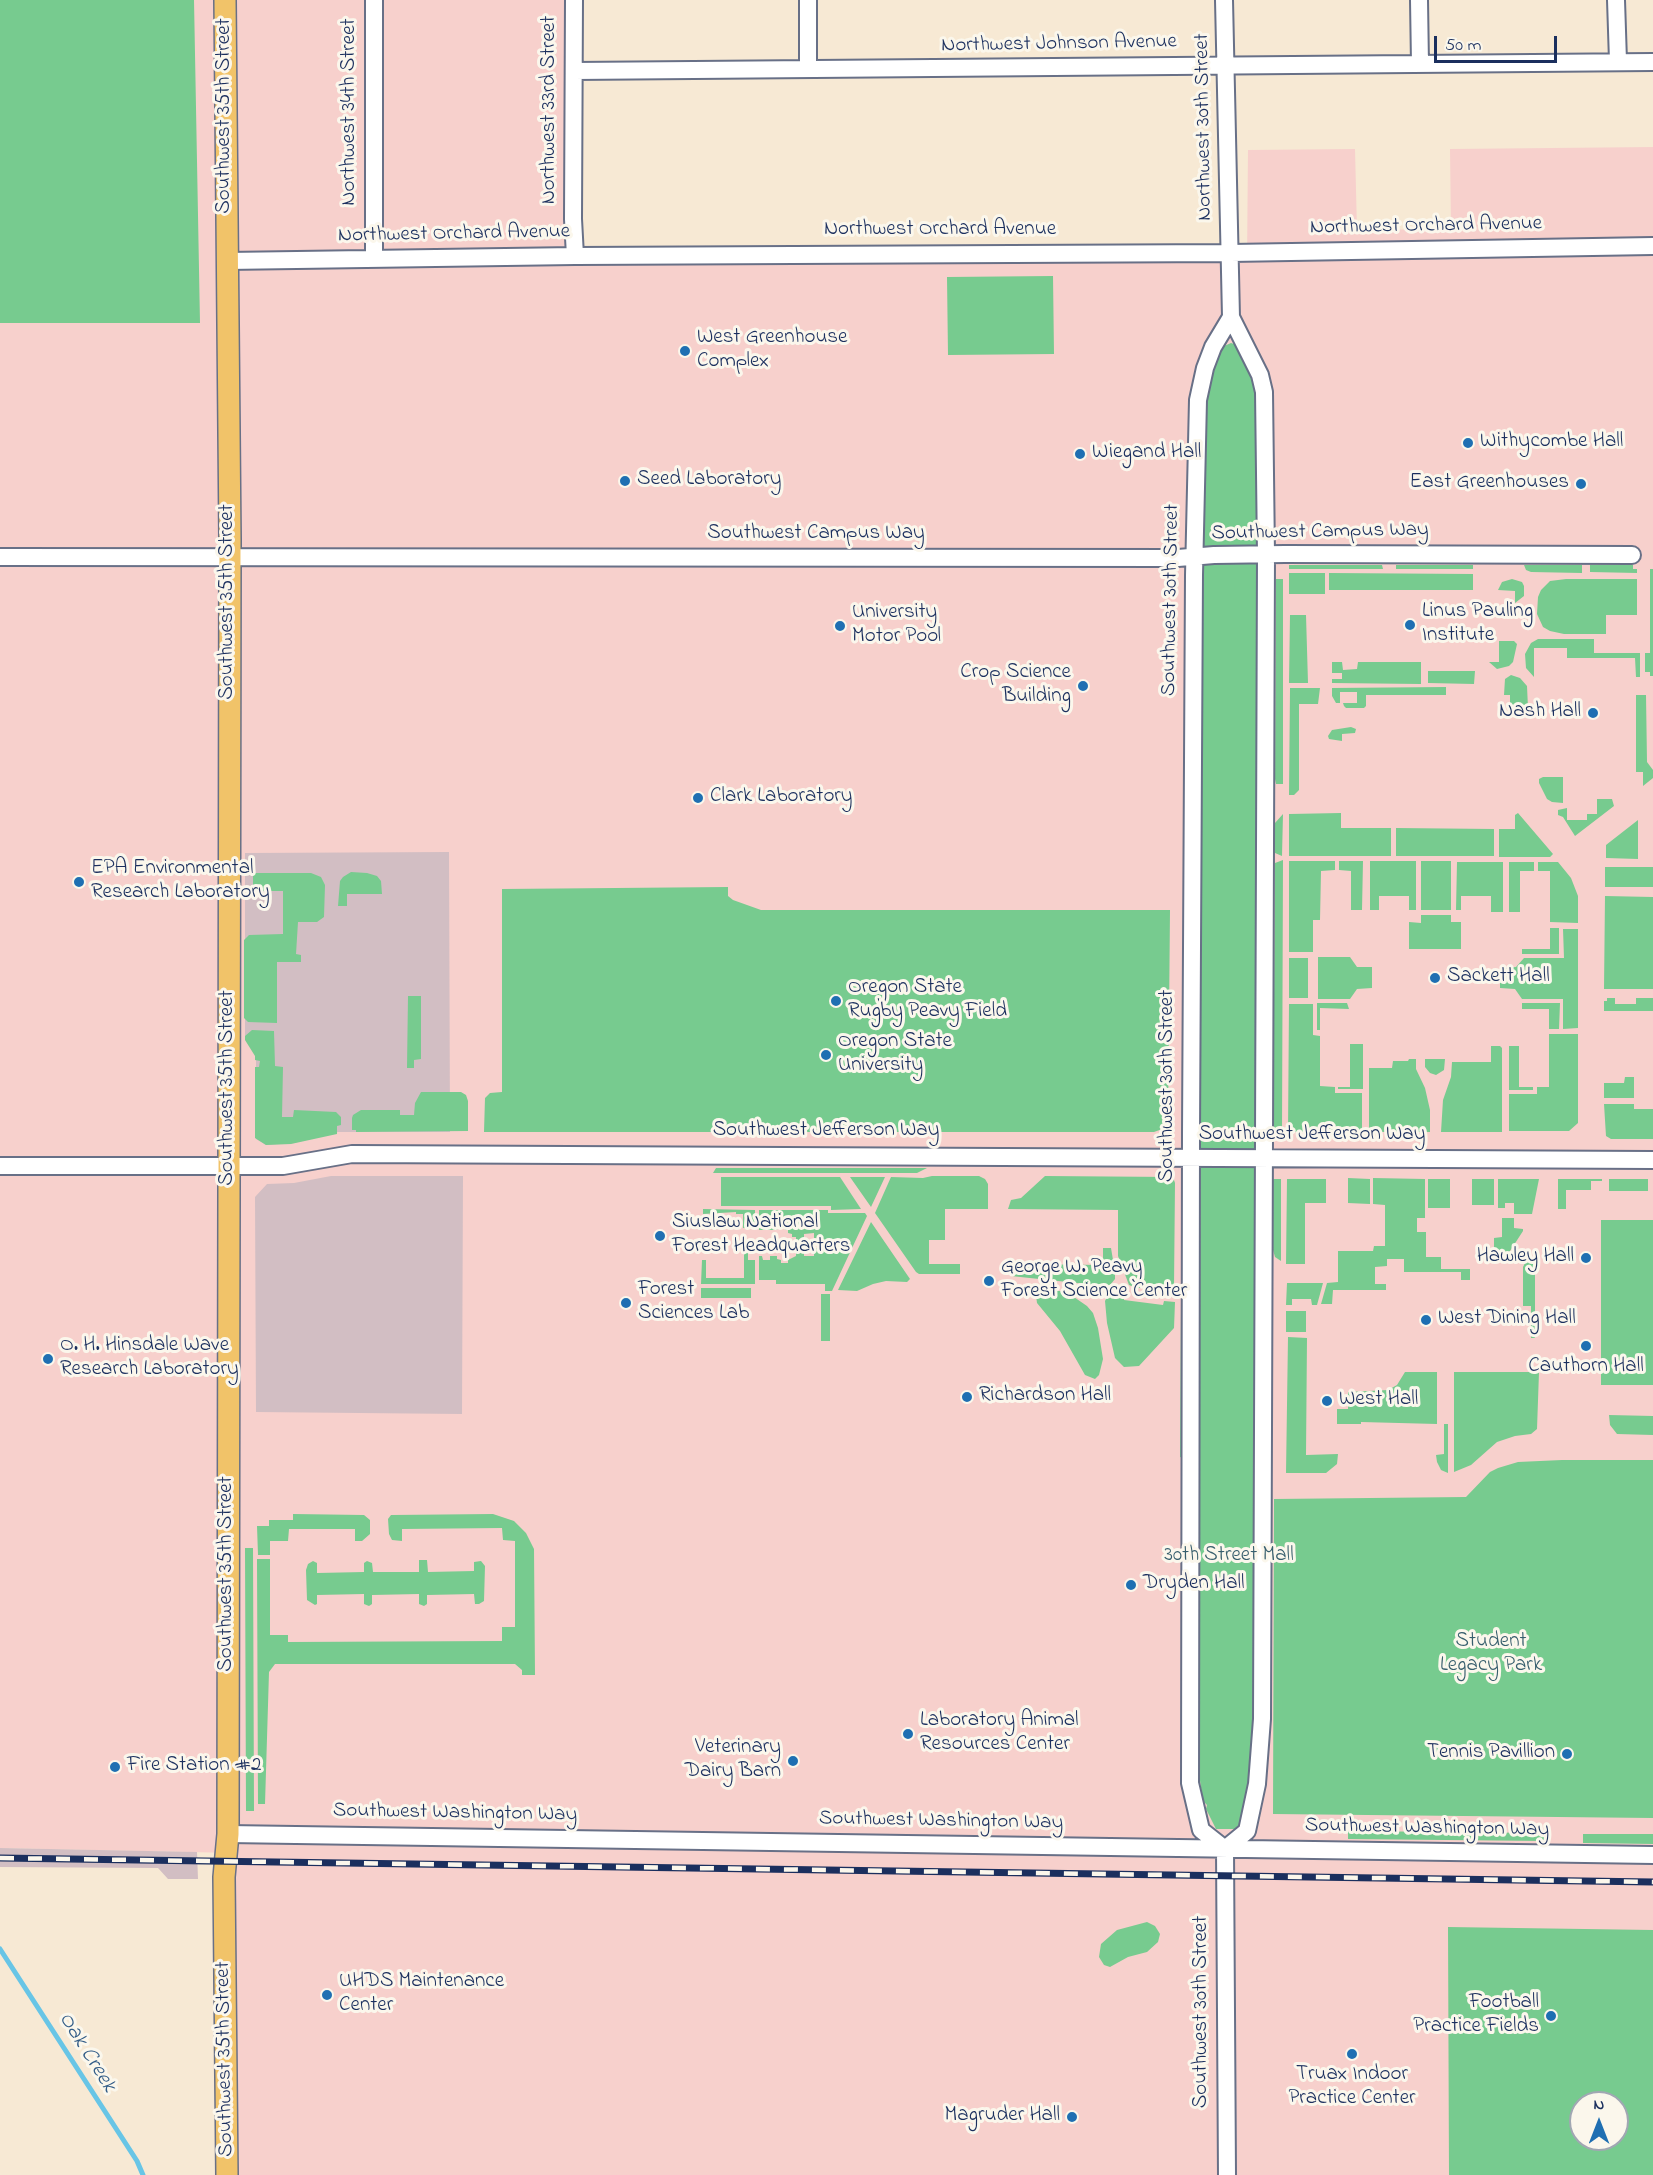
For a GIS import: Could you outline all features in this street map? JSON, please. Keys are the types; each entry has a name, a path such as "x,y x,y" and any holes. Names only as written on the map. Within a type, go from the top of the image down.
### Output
{"main road":[{"name":"Southwest 35th Street","path":"225,0 230,557 228,1834 224,1877 227,2175"}],"street":[{"name":"Northwest 34th Street","path":"374,0 374,260"},
{"name":"Northwest 33rd Street","path":"574,0 573,219 575,256"},
{"path":"807,0 808,69"},
{"name":"Northwest 30th Street","path":"1224,0 1231,253"},
{"path":"1419,0 1420,64"},
{"path":"1616,0 1617,61"},
{"name":"Northwest Johnson Avenue","path":"574,71 1653,62"},
{"name":"Northwest Orchard Avenue","path":"227,261 575,256 1231,253 1653,246"},
{"path":"1225,1849 1247,1831 1257,1784 1262,1719 1266,555 1264,392 1260,375 1231,317 1231,253"},
{"name":"Southwest 30th Street","path":"1227,2175 1225,1849 1201,1830 1190,1783 1191,1158 1194,557 1198,400 1205,368 1213,346 1231,317"},
{"name":"Southwest Campus Way","path":"0,557 1632,555"},
{"name":"Southwest Jefferson Way","path":"0,1166 283,1166 352,1154 1653,1160"},
{"name":"Southwest Washington Way","path":"228,1834 1653,1855"}],"shaded area":[{"name":"Oregon State University","path":"0,0 570,0 572,259 1247,262 1248,150 1355,149 1357,230 1451,229 1450,149 1653,147 1653,2175 238,2175 235,1853 0,1848"},
{"path":"449,852 450,1132 338,1132 294,1143 266,1145 256,1139 256,1056 245,1039 245,853"},
{"path":"331,1176 463,1176 462,1414 256,1412 255,1197 267,1184 294,1183"},
{"path":"0,1848 197,1852 198,1879 168,1879 158,1868 0,1867"}],"green space":[{"path":"0,0 194,0 200,323 0,323"},
{"path":"1053,276 1054,354 948,355 947,277"},
{"name":"30th Street Mall","path":"1231,343 1240,346 1258,390 1257,1748 1240,1829 1216,1829 1206,1809 1207,1805 1203,1801 1199,1774 1202,406 1210,373 1222,347"},
{"path":"1289,565 1382,565 1383,569 1289,569"},
{"path":"1396,565 1473,565 1473,569 1396,569"},
{"path":"1524,565 1582,565 1582,573 1531,572 1526,570"},
{"path":"1590,565 1633,565 1637,573 1590,572"},
{"path":"1650,569 1653,569 1653,676 1650,676 1650,672 1645,672 1645,653 1650,653"},
{"path":"1289,573 1325,573 1325,594 1289,594"},
{"path":"1329,573 1473,574 1473,590 1329,590"},
{"path":"1276,579 1283,579 1283,784 1276,784 1275,779"},
{"path":"1512,579 1522,582 1524,586 1524,596 1515,603 1515,591 1498,590 1502,582"},
{"path":"1637,579 1637,615 1606,615 1606,634 1564,634 1550,631 1543,627 1537,614 1538,597 1550,581"},
{"path":"1290,615 1306,615 1308,683 1289,683"},
{"path":"1538,639 1594,639 1594,653 1640,653 1640,677 1636,677 1635,658 1567,658 1567,648 1534,648 1534,677 1526,668 1525,654 1531,643"},
{"path":"1499,641 1514,641 1517,644 1513,662 1509,666 1497,669 1489,662 1499,662"},
{"path":"1332,662 1342,662 1343,670 1357,669 1358,662 1421,662 1421,684 1332,683 1332,679 1342,679 1342,673 1332,673"},
{"path":"1428,671 1475,671 1474,684 1428,683"},
{"path":"1511,675 1520,678 1527,686 1528,708 1513,708 1510,705 1510,695 1504,695 1505,679"},
{"path":"1446,687 1446,695 1366,695 1364,708 1344,706 1343,703 1357,703 1357,692 1340,692 1340,703 1336,703 1332,696 1332,688"},
{"path":"1290,688 1320,688 1318,704 1299,704 1299,790 1294,795 1289,795"},
{"path":"1636,695 1646,695 1647,762 1653,770 1653,778 1643,786 1643,772 1636,772"},
{"path":"1351,727 1356,729 1355,733 1342,734 1342,741 1329,739 1328,736 1332,730"},
{"path":"1563,777 1563,803 1547,799 1539,783 1539,779"},
{"path":"1597,799 1612,799 1614,806 1575,836 1563,817 1558,815 1558,810 1567,808 1567,820 1587,820 1587,814 1597,814"},
{"path":"1341,813 1341,828 1391,828 1391,856 1289,856 1289,814"},
{"path":"1518,813 1553,854 1550,857 1499,857 1499,829 1515,829 1515,815"},
{"path":"1283,814 1282,856 1275,853 1275,823"},
{"path":"1638,820 1638,859 1606,858 1606,845"},
{"path":"1396,828 1494,829 1494,856 1396,856"},
{"path":"1283,860 1282,1131 1273,1131 1275,863"},
{"path":"1289,861 1335,861 1335,870 1321,871 1320,920 1313,920 1313,952 1289,952"},
{"path":"1339,861 1363,861 1362,910 1351,910 1351,871 1339,870"},
{"path":"1370,861 1416,861 1416,910 1409,910 1409,896 1379,896 1379,910 1370,910"},
{"path":"1421,861 1451,861 1451,910 1421,910"},
{"path":"1457,862 1503,862 1503,912 1491,912 1491,896 1461,896 1461,910 1456,910"},
{"path":"1509,862 1534,862 1534,871 1520,871 1520,912 1509,912"},
{"path":"1538,862 1558,862 1571,878 1578,896 1578,923 1550,922 1550,871 1538,871"},
{"path":"1605,867 1653,867 1653,887 1605,887"},
{"path":"351,872 377,876 381,881 382,894 347,894 347,906 338,906 340,881"},
{"path":"253,873 311,873 321,877 325,885 324,917 317,922 298,922 296,954 301,955 301,962 277,962 277,1023 248,1022 244,1018 244,940 249,935 283,934 283,891 253,891"},
{"name":"Oregon State Rugby Peavy Field","path":"728,887 728,896 733,900 761,910 1170,910 1168,1127 1154,1132 484,1132 485,1098 490,1093 502,1092 502,889"},
{"path":"1605,896 1653,897 1653,989 1604,989"},
{"path":"1421,915 1451,915 1451,922 1461,922 1461,949 1409,949 1409,922 1421,923"},
{"path":"1550,928 1559,928 1559,954 1522,954 1522,949 1550,949"},
{"path":"1563,929 1578,929 1578,1028 1563,1029 1563,999 1522,999 1515,989 1500,988 1500,968 1516,967 1524,958 1564,958"},
{"path":"1318,957 1350,957 1357,967 1372,967 1372,988 1357,989 1350,999 1318,999"},
{"path":"1289,958 1308,958 1308,998 1289,998"},
{"path":"408,996 421,996 421,1059 414,1060 414,1068 407,1068"},
{"path":"1607,998 1615,998 1615,1004 1636,1004 1636,998 1653,998 1653,1011 1604,1011 1604,1001 1607,1001"},
{"path":"1317,1003 1347,1003 1349,1009 1320,1008 1320,1030 1317,1030"},
{"path":"1522,1003 1560,1003 1559,1029 1549,1029 1549,1009 1522,1009"},
{"path":"1289,1004 1313,1004 1313,1035 1320,1036 1320,1086 1335,1087 1335,1093 1362,1093 1362,1132 1288,1132"},
{"path":"252,1030 274,1031 275,1066 283,1067 282,1117 293,1117 294,1110 336,1112 341,1117 341,1125 337,1126 337,1134 291,1144 266,1145 255,1138 255,1067 259,1067 260,1061 255,1060 245,1040 245,1036"},
{"path":"1549,1034 1578,1034 1578,1123 1569,1131 1509,1131 1509,1094 1537,1094 1537,1087 1549,1087"},
{"path":"1350,1044 1363,1044 1363,1089 1338,1089 1338,1087 1350,1087"},
{"path":"1491,1046 1502,1048 1502,1132 1441,1132 1443,1100 1451,1077 1452,1062 1491,1062"},
{"path":"1509,1046 1519,1046 1519,1087 1533,1087 1533,1090 1509,1090"},
{"path":"1416,1059 1416,1069 1425,1088 1430,1110 1430,1132 1369,1132 1369,1068 1392,1068 1393,1061 1408,1061"},
{"path":"1425,1059 1445,1059 1444,1070 1436,1075 1430,1073 1425,1067"},
{"path":"1625,1077 1634,1077 1634,1098 1604,1098 1604,1083 1624,1083"},
{"path":"421,1092 461,1092 466,1095 468,1131 356,1132 352,1130 353,1115 361,1110 400,1110 400,1115 414,1115 415,1103"},
{"path":"1604,1104 1634,1104 1634,1109 1653,1109 1653,1139 1611,1139 1606,1136"},
{"path":"716,1168 927,1168 917,1173 713,1173"},
{"path":"979,1176 988,1184 988,1209 945,1209 945,1240 929,1240 929,1264 960,1264 960,1274 919,1274 916,1272 875,1213 891,1177"},
{"path":"1045,1176 1173,1177 1175,1183 1174,1287 1136,1288 1129,1285 1118,1256 1118,1210 1008,1209 1011,1200 1021,1198"},
{"path":"721,1177 840,1177 861,1209 831,1210 831,1206 721,1206"},
{"path":"850,1177 885,1177 871,1207"},
{"path":"1348,1178 1370,1179 1370,1204 1348,1203"},
{"path":"1373,1178 1425,1179 1425,1218 1417,1218 1417,1232 1426,1232 1426,1257 1441,1257 1441,1269 1470,1269 1470,1280 1461,1280 1461,1272 1404,1272 1404,1259 1387,1259 1387,1266 1375,1267 1375,1284 1386,1284 1386,1290 1333,1290 1332,1304 1321,1304 1327,1283 1338,1282 1338,1251 1373,1251 1374,1246 1385,1246 1385,1205 1373,1204"},
{"path":"1273,1179 1281,1179 1281,1261 1275,1257 1273,1250"},
{"path":"1287,1179 1326,1179 1326,1203 1305,1203 1305,1264 1286,1264"},
{"path":"1428,1179 1450,1179 1450,1208 1428,1208"},
{"path":"1472,1179 1494,1179 1494,1205 1472,1205"},
{"path":"1498,1179 1539,1179 1532,1214 1514,1214 1514,1203 1505,1203 1505,1208 1498,1208"},
{"path":"1558,1179 1602,1179 1602,1181 1591,1181 1591,1190 1566,1190 1566,1209 1558,1209"},
{"path":"1609,1179 1648,1179 1648,1191 1609,1191"},
{"path":"703,1209 755,1210 755,1228 743,1228 743,1214 736,1214 736,1212 703,1214"},
{"path":"759,1210 828,1210 828,1213 865,1213 867,1216 832,1291 825,1291 825,1284 776,1284 776,1280 759,1280 759,1256 762,1256 763,1260 770,1260 770,1256 777,1256 781,1263 788,1263 788,1260 796,1256 796,1248 804,1248 804,1256 814,1256 814,1248 818,1248 818,1242 814,1241 814,1233 804,1234 804,1241 796,1241 796,1237 792,1237 784,1226 778,1226 777,1230 759,1230"},
{"path":"1502,1218 1514,1218 1514,1228 1523,1229 1523,1231 1510,1251 1494,1259 1494,1238 1502,1237"},
{"path":"1601,1220 1653,1220 1653,1385 1601,1385"},
{"path":"871,1222 910,1279 907,1282 886,1281 857,1291 838,1290"},
{"path":"1103,1248 1111,1248 1115,1279 1110,1285 1011,1276 1012,1264 1103,1265"},
{"path":"744,1252 748,1252 748,1260 755,1260 755,1284 701,1284 702,1260 706,1260 706,1278 744,1278"},
{"path":"1526,1261 1535,1261 1535,1338 1531,1338 1531,1306 1523,1306 1523,1267"},
{"path":"1287,1283 1323,1283 1317,1305 1312,1305 1311,1299 1292,1299 1292,1305 1286,1305"},
{"path":"701,1288 751,1288 751,1298 701,1298"},
{"path":"1047,1291 1060,1291 1071,1295 1093,1313 1103,1359 1099,1375 1095,1379 1085,1375 1060,1331 1037,1303 1036,1295"},
{"path":"821,1294 830,1294 830,1341 821,1341"},
{"path":"1108,1295 1124,1296 1124,1300 1163,1305 1164,1301 1175,1302 1174,1328 1139,1366 1124,1367 1115,1358 1107,1323 1105,1301"},
{"path":"1181,1302 1186,1302 1186,1459 1180,1457"},
{"path":"1286,1311 1306,1311 1306,1332 1286,1332"},
{"path":"1288,1337 1307,1338 1306,1455 1338,1454 1337,1464 1326,1473 1286,1473"},
{"path":"1405,1372 1437,1372 1437,1424 1361,1422 1361,1424 1337,1424 1337,1409 1348,1409 1348,1392 1388,1390 1397,1385"},
{"path":"1454,1372 1539,1372 1537,1429 1531,1434 1497,1442 1471,1465 1454,1472"},
{"path":"1609,1415 1653,1416 1653,1435 1617,1434 1610,1425"},
{"path":"1444,1424 1448,1424 1448,1473 1441,1470 1436,1455 1444,1454"},
{"name":"Student Legacy Park","path":"1653,1460 1653,1818 1273,1814 1274,1499 1466,1497 1490,1472 1498,1468 1518,1462"},
{"path":"293,1514 364,1515 370,1520 370,1534 362,1541 355,1541 355,1529 289,1529 288,1541 270,1541 270,1555 258,1555 257,1526 269,1526 269,1520 293,1520"},
{"path":"493,1514 514,1521 526,1533 534,1549 535,1675 522,1675 522,1670 515,1664 275,1664 269,1672 265,1804 258,1804 257,1559 270,1559 270,1635 288,1635 288,1642 502,1641 502,1627 515,1627 515,1541 503,1540 502,1528 402,1529 402,1541 392,1540 389,1534 388,1519 391,1515"},
{"path":"245,1548 253,1548 254,1811 246,1811"},
{"path":"419,1560 427,1560 428,1572 474,1571 474,1562 481,1561 485,1566 484,1601 475,1604 474,1594 427,1595 427,1604 424,1606 419,1604 419,1594 372,1595 372,1604 369,1606 364,1604 364,1594 317,1595 315,1605 307,1600 306,1570 308,1564 313,1561 317,1563 317,1573 364,1572 364,1563 367,1561 372,1563 373,1572 419,1572"},
{"path":"1348,1831 1544,1833 1544,1841 1348,1839"},
{"path":"1583,1834 1653,1834 1653,1844 1583,1843"},
{"path":"1147,1922 1155,1926 1160,1934 1158,1942 1147,1952 1128,1957 1110,1967 1104,1965 1099,1957 1101,1944 1117,1930"},
{"name":"Football Practice Fields","path":"1448,1927 1653,1930 1653,2175 1449,2175"}],"waterway":[{"name":"Oak Creek","path":"0,1949 137,2161 143,2175"}],"railway":[{"path":"0,1858 1653,1882"}],"place":[{"name":"West Greenhouse Complex","path":"685,351"},
{"name":"Withycombe Hall","path":"1468,443"},
{"name":"Wiegand Hall","path":"1080,454"},
{"name":"Seed Laboratory","path":"625,481"},
{"name":"East Greenhouses","path":"1581,484"},
{"name":"Linus Pauling Institute","path":"1410,625"},
{"name":"University Motor Pool","path":"840,626"},
{"name":"Crop Science Building","path":"1083,686"},
{"name":"Nash Hall","path":"1593,713"},
{"name":"Clark Laboratory","path":"698,798"},
{"name":"EPA Environmental Research Laboratory","path":"79,882"},
{"name":"Sackett Hall","path":"1435,978"},
{"name":"Oregon State Rugby Peavy Field","path":"836,1001"},
{"name":"Oregon State University","path":"826,1055"},
{"name":"Siuslaw National Forest Headquarters","path":"660,1236"},
{"name":"Hawley Hall","path":"1586,1258"},
{"name":"George W. Peavy Forest Science Center","path":"989,1281"},
{"name":"Forest Sciences Lab","path":"626,1303"},
{"name":"West Dining Hall","path":"1426,1320"},
{"name":"Cauthorn Hall","path":"1586,1346"},
{"name":"O. H. Hinsdale Wave Research Laboratory","path":"48,1359"},
{"name":"Richardson Hall","path":"967,1397"},
{"name":"West Hall","path":"1327,1401"},
{"name":"Dryden Hall","path":"1131,1585"},
{"name":"Laboratory Animal Resources Center","path":"908,1734"},
{"name":"Tennis Pavillion","path":"1567,1754"},
{"name":"Veterinary Dairy Barn","path":"793,1761"},
{"name":"Fire Station #2","path":"115,1767"},
{"name":"UHDS Maintenance Center","path":"327,1995"},
{"name":"Football Practice Fields","path":"1551,2016"},
{"name":"Truax Indoor Practice Center","path":"1352,2054"},
{"name":"Magruder Hall","path":"1072,2117"}]}
